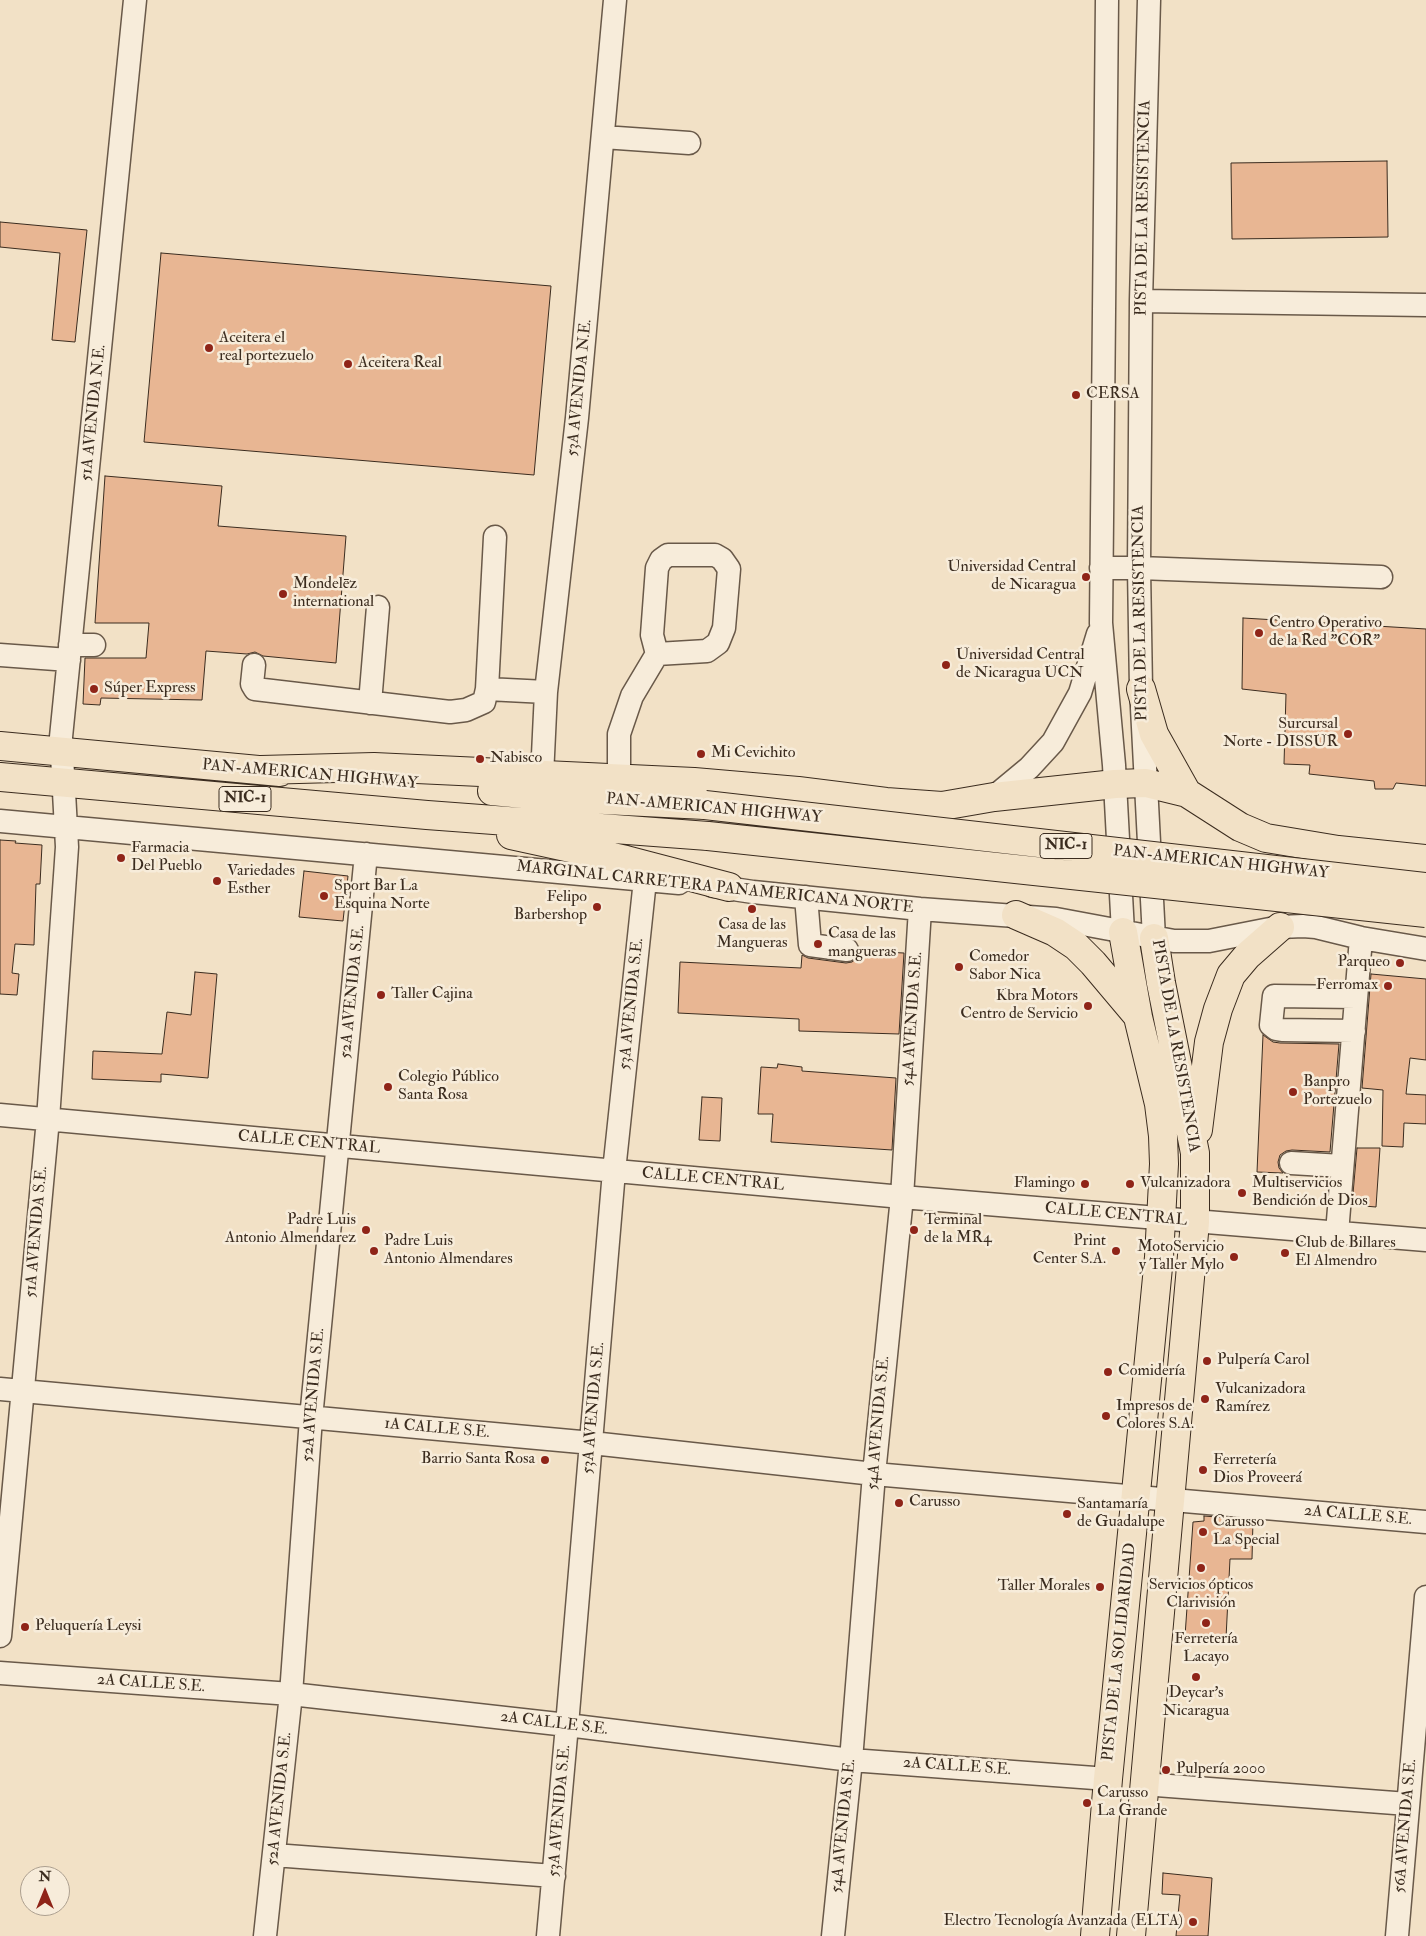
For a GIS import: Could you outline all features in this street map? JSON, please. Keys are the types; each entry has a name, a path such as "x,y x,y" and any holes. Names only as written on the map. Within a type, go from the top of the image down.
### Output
{"main road":[{"path":"1141,690 1154,734 1187,793"},
{"name":"PAN-AMERICAN HIGHWAY","path":"0,746 565,798 705,805 1426,887"},
{"path":"261,770 374,767 704,783 942,806 994,797 1116,784 1146,783 1187,793 1240,827 1266,838 1338,850 1426,859"},
{"name":"PAN-AMERICAN HIGHWAY","path":"0,777 426,815 708,836 1426,913"},
{"path":"426,815 626,860 729,888"},
{"path":"1016,915 1055,932 1076,946 1093,963 1138,1017"},
{"path":"1196,1153 1209,1042 1218,1009 1231,976 1247,956 1280,927"},
{"name":"PISTA DE LA RESISTENCIA","path":"1123,932 1138,1017 1159,1104 1164,1164 1161,1219"},
{"name":"PISTA DE LA RESISTENCIA","path":"1154,938 1161,984 1196,1153 1195,1222"},
{"name":"PISTA DE LA SOLIDARIDAD","path":"1095,1936 1161,1219"},
{"path":"1131,1936 1143,1784 1171,1499 1195,1222"}],"street":[{"name":"51A AVENIDA N.E.","path":"66,827 61,737 135,0"},
{"name":"53A AVENIDA N.E.","path":"542,776 546,692 578,418 615,0"},
{"name":"PISTA DE LA RESISTENCIA","path":"1107,0 1101,624 1116,784 1123,932"},
{"name":"PISTA DE LA RESISTENCIA","path":"1150,0 1142,302 1139,568 1141,690 1154,938"},
{"path":"603,137 690,143"},
{"path":"1142,302 1426,306"},
{"path":"254,665 252,684 255,690 450,712 466,710 484,702 487,690 495,537"},
{"path":"618,779 619,734 632,696 658,654 652,635 657,568 661,560 668,555 715,555 722,559 729,569 724,628 718,643 707,651 658,654"},
{"path":"1101,568 1381,577"},
{"path":"370,703 378,607"},
{"path":"994,797 1028,768 1053,742 1080,693 1101,624"},
{"path":"0,655 70,653 94,646"},
{"path":"487,690 546,692"},
{"name":"MARGINAL CARRETERA PANAMERICANA NORTE","path":"0,821 645,880 920,908 1056,919 1154,938 1191,942 1231,937 1280,927 1316,927 1361,938 1422,946"},
{"name":"51A AVENIDA S.E.","path":"0,1636 48,1119 67,847 66,827"},
{"name":"52A AVENIDA S.E.","path":"265,1936 291,1694 311,1418 366,854"},
{"name":"53A AVENIDA S.E.","path":"548,1936 614,1171 645,880"},
{"path":"806,897 808,942 810,945 847,950"},
{"name":"54A AVENIDA S.E.","path":"833,1936 851,1760 874,1474 902,1197 920,908"},
{"path":"1316,927 1380,929 1422,946"},
{"path":"1337,1233 1361,938"},
{"path":"1354,1031 1282,1030 1276,1029 1271,1025 1274,996 1356,997"},
{"name":"CALLE CENTRAL","path":"0,1115 902,1197 1426,1240"},
{"path":"1291,1163 1342,1166"},
{"name":"1A CALLE S.E.","path":"0,1389 592,1443 874,1474"},
{"path":"874,1474 1171,1499"},
{"name":"2A CALLE S.E.","path":"1171,1499 1426,1522"},
{"name":"56A AVENIDA S.E.","path":"1397,1936 1426,1597"},
{"name":"2A CALLE S.E.","path":"0,1673 291,1694 567,1725 851,1760 1108,1779"},
{"path":"1143,1784 1408,1804"},
{"path":"274,1855 554,1876"}],"building":[{"path":"1387,161 1388,237 1232,239 1231,163"},
{"path":"0,222 87,230 75,342 52,340 60,253 0,247"},
{"name":"Aceitera Real","path":"161,253 551,286 534,475 144,442"},
{"path":"105,476 222,486 218,526 346,536 336,663 263,656 255,652 247,654 206,651 202,700 101,698 100,705 83,704 85,658 146,658 149,623 95,623"},
{"path":"1243,618 1426,629 1426,786 1396,783 1393,789 1375,789 1374,781 1309,774 1310,765 1284,764 1286,694 1242,689"},
{"path":"0,840 42,845 40,884 36,884 34,945 15,944 12,973 19,974 17,995 0,994"},
{"name":"Sport Bar La Esquina Norte","path":"304,871 348,876 343,921 299,917"},
{"path":"860,951 904,953 899,1034 799,1031 799,1019 678,1013 680,962 801,968 802,955 808,958 846,963 852,962 857,958"},
{"path":"195,972 217,974 208,1078 161,1074 161,1082 92,1079 93,1051 162,1054 167,1012 191,1015"},
{"path":"1371,974 1426,979 1426,1060 1410,1058 1406,1094 1426,1095 1426,1124 1404,1123 1403,1147 1382,1146 1383,1090 1362,1088"},
{"path":"1263,1035 1273,1042 1280,1043 1339,1044 1330,1152 1286,1151 1280,1155 1278,1162 1279,1168 1283,1173 1257,1172"},
{"path":"778,1064 802,1067 802,1071 896,1078 892,1150 771,1142 773,1114 758,1114 761,1067 777,1068"},
{"path":"702,1097 722,1098 720,1141 699,1140"},
{"path":"1357,1148 1380,1148 1376,1207 1352,1205"},
{"path":"1204,1516 1253,1520 1252,1559 1230,1559 1226,1638 1185,1636 1193,1522 1204,1521"},
{"path":"1163,1873 1212,1878 1208,1936 1176,1936 1180,1895 1162,1894"}],"place":[{"name":"Aceitera el real portezuelo","path":"209,348"},
{"name":"Aceitera Real","path":"348,364"},
{"name":"CERSA","path":"1076,395"},
{"name":"Universidad Central de Nicaragua","path":"1086,577"},
{"name":"Mondelēz international","path":"283,594"},
{"name":"Centro Operativo de la Red \"COR\"","path":"1259,633"},
{"name":"Universidad Central de Nicaragua UCN","path":"946,665"},
{"name":"Súper Express","path":"94,689"},
{"name":"Surcursal Norte - DISSUR","path":"1348,734"},
{"name":"Mi Cevichito","path":"701,754"},
{"name":"Nabisco","path":"480,759"},
{"name":"Farmacia Del Pueblo","path":"121,858"},
{"name":"Variedades Esther","path":"217,881"},
{"name":"Sport Bar La Esquina Norte","path":"324,896"},
{"name":"Felipo Barbershop","path":"597,907"},
{"name":"Casa de las Mangueras","path":"752,909"},
{"name":"Casa de las mangueras","path":"818,944"},
{"name":"Parqueo","path":"1400,963"},
{"name":"Comedor Sabor Nica","path":"959,967"},
{"name":"Ferromax","path":"1388,986"},
{"name":"Taller Cajina","path":"381,995"},
{"name":"Kbra Motors Centro de Servicio","path":"1088,1006"},
{"name":"Colegio Público Santa Rosa","path":"388,1087"},
{"name":"Banpro Portezuelo","path":"1293,1092"},
{"name":"Flamingo","path":"1085,1184"},
{"name":"Vulcanizadora","path":"1130,1184"},
{"name":"Multiservicios Bendición de Dios","path":"1242,1193"},
{"name":"Padre Luis Antonio Almendarez","path":"366,1230"},
{"name":"Terminal de la MR4","path":"914,1230"},
{"name":"Padre Luis Antonio Almendares","path":"374,1251"},
{"name":"Print Center S.A.","path":"1116,1251"},
{"name":"Club de Billares El Almendro","path":"1285,1253"},
{"name":"MotoServicio y Taller Mylo","path":"1234,1257"},
{"name":"Pulpería Carol","path":"1207,1361"},
{"name":"Comidería","path":"1108,1372"},
{"name":"Vulcanizadora Ramírez","path":"1205,1399"},
{"name":"Impresos de Colores S.A.","path":"1106,1416"},
{"name":"Barrio Santa Rosa","path":"545,1460"},
{"name":"Ferretería Dios Proveerá","path":"1203,1470"},
{"name":"Carusso","path":"899,1503"},
{"name":"Santamaría de Guadalupe","path":"1067,1514"},
{"name":"Carusso La Special","path":"1203,1532"},
{"name":"Servicios ópticos Clarivisión","path":"1201,1568"},
{"name":"Taller Morales","path":"1100,1587"},
{"name":"Ferretería Lacayo","path":"1206,1623"},
{"name":"Peluquería Leysi","path":"25,1627"},
{"name":"Deycar's Nicaragua","path":"1196,1677"},
{"name":"Pulpería 2000","path":"1166,1770"},
{"name":"Carusso La Grande","path":"1087,1803"},
{"name":"Electro Tecnología Avanzada (ELTA)","path":"1193,1922"}]}
